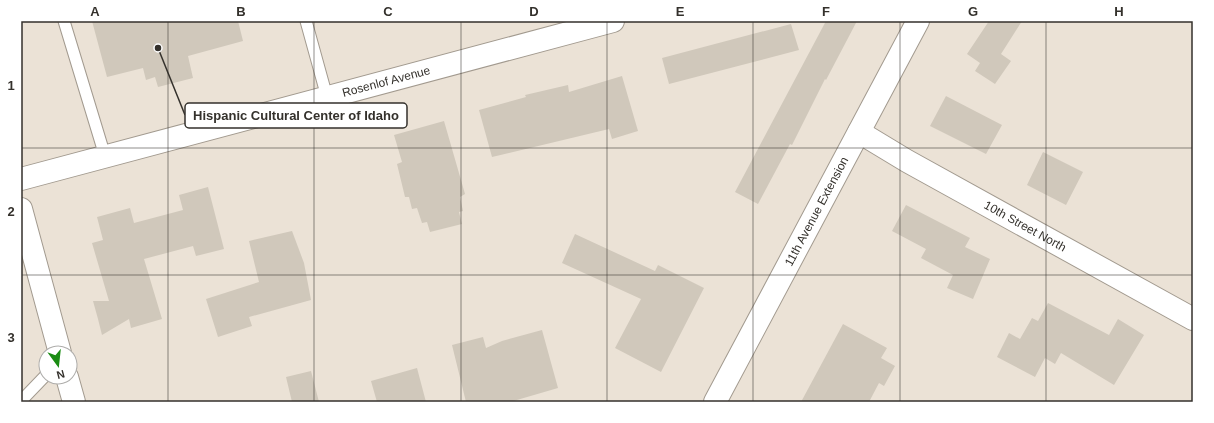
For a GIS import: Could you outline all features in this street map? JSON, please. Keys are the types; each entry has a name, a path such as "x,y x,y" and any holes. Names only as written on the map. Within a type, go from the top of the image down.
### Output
{"street":[{"name":"Rosenlof Avenue","path":"21,179 613,21"},
{"name":"11th Avenue Extension","path":"715,402 918,21"},
{"name":"10th Street North","path":"859,132 907,161 1193,319"},
{"path":"21,209 58,345"},
{"path":"69,385 74,402"}],"lane":[{"path":"64,21 105,156"},
{"path":"306,21 327,97"},
{"path":"21,401 38,383"}],"building":[{"path":"92,21 238,21 243,41 188,56 193,78 158,87 155,77 146,80 143,68 107,77"},
{"path":"826,21 857,21 826,80 825,79 792,145 790,144 758,204 735,192"},
{"path":"989,21 1022,21 1001,54 1011,61 995,84 975,71 980,63 967,54"},
{"path":"791,24 799,50 669,84 662,58"},
{"path":"622,76 638,131 612,139 609,129 492,157 479,110 526,97 525,95 568,85 569,92"},
{"path":"946,96 1002,125 986,154 930,126"},
{"path":"444,121 465,194 460,197 463,211 459,212 462,224 430,232 427,222 422,223 417,208 412,209 409,197 405,197 397,164 402,162 394,135"},
{"path":"1043,152 1083,172 1066,205 1027,185"},
{"path":"208,187 224,249 196,256 193,246 144,259 162,319 131,328 129,319 102,335 93,301 109,301 92,243 103,240 97,217 130,208 134,223 183,210 179,195"},
{"path":"906,205 970,238 965,247 990,259 973,299 947,288 953,275 921,258 926,249 892,231"},
{"path":"292,231 304,263 311,300 249,317 252,326 218,337 206,299 259,282 249,241"},
{"path":"575,234 655,271 658,265 704,288 661,372 615,348 641,299 562,263"},
{"path":"1048,303 1109,335 1118,319 1144,335 1114,385 1061,353 1055,364 1045,358 1035,377 997,357 1009,333 1020,339 1032,318 1038,321"},
{"path":"843,324 887,348 881,358 895,366 884,386 879,383 869,402 801,402"},
{"path":"542,330 558,388 510,402 466,402 452,345 483,337 486,348 502,341"},
{"path":"417,368 426,402 377,402 371,381"},
{"path":"311,371 319,402 292,402 286,377"}],"place":[{"name":"Hispanic Cultural Center of Idaho","path":"158,48"}]}
